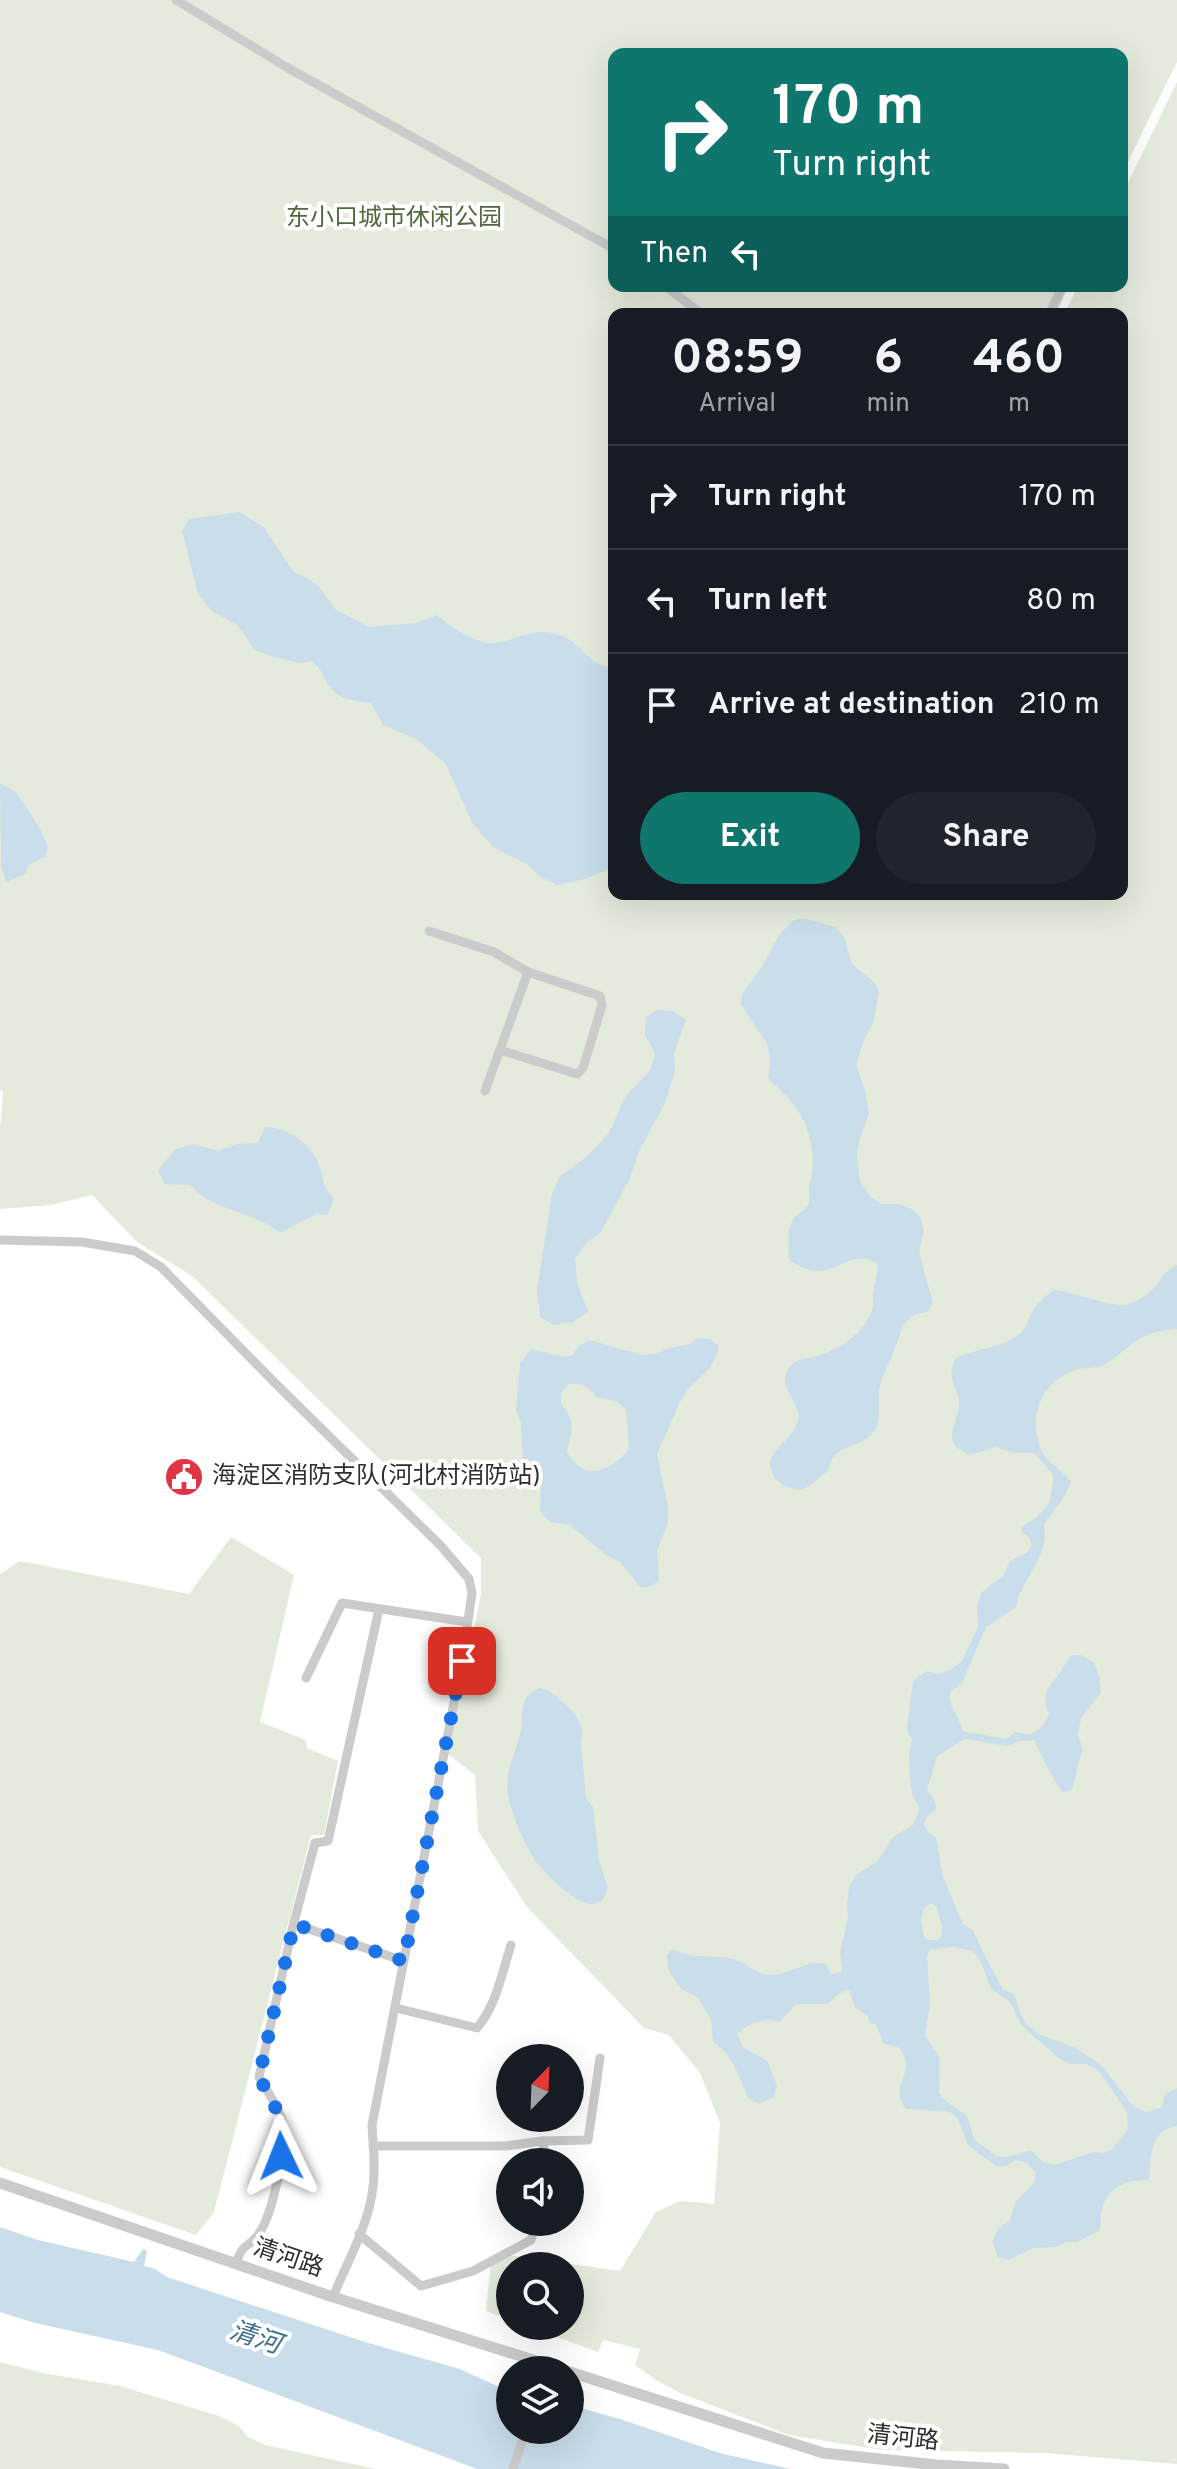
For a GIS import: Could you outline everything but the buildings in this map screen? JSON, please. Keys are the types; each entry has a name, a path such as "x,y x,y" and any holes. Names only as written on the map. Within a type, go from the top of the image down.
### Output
{"street":[{"path":"176,0 288,68 608,246"},
{"path":"673,292 694,308"},
{"path":"429,931 494,952 528,972 600,996 602,1005 583,1068 577,1074 500,1050"},
{"path":"485,1091 528,972"},
{"path":"0,1240 82,1242 135,1251 161,1267 441,1546 469,1579 472,1593 467,1622 372,2125 373,2190 333,2297"},
{"path":"306,1678 342,1603 467,1622"},
{"path":"236,2264 241,2249 258,2236 274,2198 281,2156 282,2120 259,2077 315,1843 328,1841 379,1609"},
{"path":"294,1924 404,1961"},
{"path":"396,2008 477,2028 486,2018 494,1999 511,1945"},
{"path":"373,2146 505,2146 588,2140 600,2058"},
{"path":"543,2141 544,2148"},
{"name":"清河路","path":"0,2183 513,2356"},
{"path":"359,2234 421,2286 473,2271 531,2240 532,2236"},
{"name":"清河路","path":"584,2376 823,2453 1004,2469"},
{"path":"513,2469 521,2444"}],"green space":[{"name":"东小口城市休闲公园","path":"0,0 1177,0 1177,62 1128,162 1128,48 608,48 608,292 1066,292 1059,308 608,308 608,900 1128,900 1128,308 1067,308 1075,292 1128,292 1128,183 1177,82 1177,2464 1045,2453 882,2450 789,2435 680,2393 656,2380 635,2365 640,2349 603,2340 598,2352 565,2340 584,2340 584,2266 620,2271 656,2212 680,2201 714,2204 720,2123 700,2073 669,2035 644,2028 527,1907 478,1831 475,1775 448,1754 481,1595 481,1558 192,1276 137,1242 92,1195 51,1205 0,1209 3,1091 0,1090"},
{"path":"231,1537 294,1575 260,1722 306,1740 307,1748 338,1761 324,1835 311,1835 214,2212 196,2235 0,2167 0,1574 20,1561 189,1594"},
{"path":"496,2258 496,2315 486,2311 491,2261"},
{"path":"0,2362 120,2386 219,2416 265,2445 376,2469 0,2469"}],"water":[{"path":"239,512 264,527 293,571 318,585 336,610 369,627 416,623 437,615 462,633 484,642 500,642 534,633 553,633 570,640 597,663 608,666 608,869 585,879 557,885 539,876 527,864 494,848 473,824 445,763 416,739 383,725 371,703 338,695 312,661 299,663 255,650 237,625 212,611 198,594 182,531 189,519"},
{"path":"0,783 17,793 48,846 46,856 29,865 25,874 7,882 1,868"},
{"path":"803,918 836,927 844,937 852,964 873,981 879,991 873,1024 865,1037 856,1065 869,1113 857,1155 860,1181 871,1197 882,1204 899,1204 920,1216 924,1231 919,1252 933,1303 927,1312 907,1321 901,1331 881,1381 878,1420 872,1434 835,1455 824,1474 802,1490 781,1484 771,1469 773,1454 795,1429 798,1421 799,1414 787,1389 785,1376 795,1362 835,1349 863,1327 872,1311 878,1264 861,1259 815,1271 790,1261 790,1228 794,1218 809,1202 813,1163 811,1142 799,1113 768,1078 770,1057 767,1044 741,1005 742,994 762,967 779,935 792,921"},
{"path":"656,1010 673,1011 686,1020 674,1053 675,1072 664,1105 640,1149 629,1180 601,1232 586,1243 575,1259 578,1286 588,1311 573,1322 554,1325 540,1317 537,1290 552,1194 560,1176 585,1158 609,1133 625,1097 651,1069 655,1053 645,1035 646,1017"},
{"path":"265,1127 289,1133 304,1143 315,1157 325,1186 334,1199 327,1215 316,1214 280,1233 269,1225 210,1201 190,1185 165,1184 158,1171 174,1150 193,1144 219,1151 236,1144 258,1143"},
{"path":"1177,1265 1177,1329 1147,1335 1104,1364 1065,1375 1048,1388 1043,1397 1036,1417 1040,1448 1071,1482 1044,1524 1043,1547 1016,1607 986,1627 962,1683 950,1692 952,1708 963,1731 1006,1739 1016,1732 1033,1733 1043,1725 1049,1714 1045,1701 1047,1691 1072,1655 1081,1655 1094,1663 1101,1692 1081,1719 1078,1734 1083,1750 1071,1790 1063,1793 1034,1740 1007,1746 965,1739 937,1756 927,1790 937,1809 928,1815 924,1824 928,1832 936,1837 943,1877 963,1924 973,1930 1003,1989 1015,1995 1026,2024 1041,2035 1076,2048 1103,2067 1133,2106 1146,2112 1162,2107 1165,2094 1177,2088 1177,2126 1156,2139 1149,2180 1126,2183 1108,2195 1100,2230 1077,2242 1033,2248 1008,2260 998,2257 992,2241 999,2228 1010,2220 1016,2201 1035,2182 1035,2172 1027,2163 1016,2160 997,2167 968,2145 958,2119 950,2112 906,2109 900,2093 905,2057 900,2048 884,2044 876,2025 855,2007 849,1989 828,2004 796,2004 779,2022 756,2022 737,2034 743,2047 767,2061 777,2085 774,2097 759,2104 748,2098 730,2059 713,2042 711,2019 696,1996 681,1989 668,1969 667,1956 672,1949 687,1954 733,1959 767,1975 819,1963 826,1964 831,1974 842,1971 840,1952 848,1918 849,1886 856,1875 878,1861 893,1837 913,1825 918,1815 919,1806 912,1794 910,1778 912,1739 907,1730 913,1681 927,1671 938,1674 962,1661 978,1627 977,1604 982,1592 1003,1576 1010,1561 1028,1552 1032,1545 1029,1537 1021,1532 1022,1527 1037,1517 1049,1503 1053,1484 1053,1474 1034,1453 1014,1453 995,1447 970,1455 954,1444 952,1431 959,1409 952,1376 955,1359 1013,1339 1024,1329 1036,1306 1054,1290 1113,1304 1129,1304 1150,1291","holes":["931,1903 936,1906 942,1930 939,1939 933,1940 925,1939 921,1923 923,1909","953,1947 973,1951 981,1962 991,1989 1011,2003 1021,2025 1061,2060 1086,2064 1099,2071 1127,2112 1128,2130 1112,2149 1055,2165 1043,2162 1030,2150 997,2157 974,2139 967,2116 939,2093 940,2058 925,2036 930,2003 927,1956 930,1950"]},
{"path":"698,1338 710,1339 718,1345 718,1352 710,1368 689,1388 680,1402 657,1454 668,1506 668,1523 657,1551 659,1581 647,1588 640,1587 620,1562 606,1555 570,1525 550,1522 540,1511 541,1485 523,1460 521,1423 516,1410 520,1363 530,1350 571,1356 589,1340 643,1355 690,1344","holes":["568,1384 587,1388 596,1397 616,1401 626,1409 629,1449 613,1464 589,1471 574,1462 567,1452 571,1421 561,1404 561,1392"]},
{"path":"540,1688 564,1703 575,1714 583,1730 581,1742 586,1798 593,1807 599,1860 608,1888 603,1900 594,1904 585,1903 568,1893 538,1864 522,1836 510,1802 508,1778 524,1704 533,1691"},
{"name":"清河","path":"0,2227 38,2240 134,2262 143,2249 147,2251 144,2266 167,2277 365,2342 460,2369 496,2386 496,2444 584,2444 584,2409 723,2454 791,2469 477,2469 158,2350 35,2323 0,2312"}],"place":[{"name":"海淀区消防支队(河北村消防站)","path":"184,1477"}],"route":[{"path":"281,2156 282,2120 259,2077 294,1924 404,1961 462,1661"}]}
